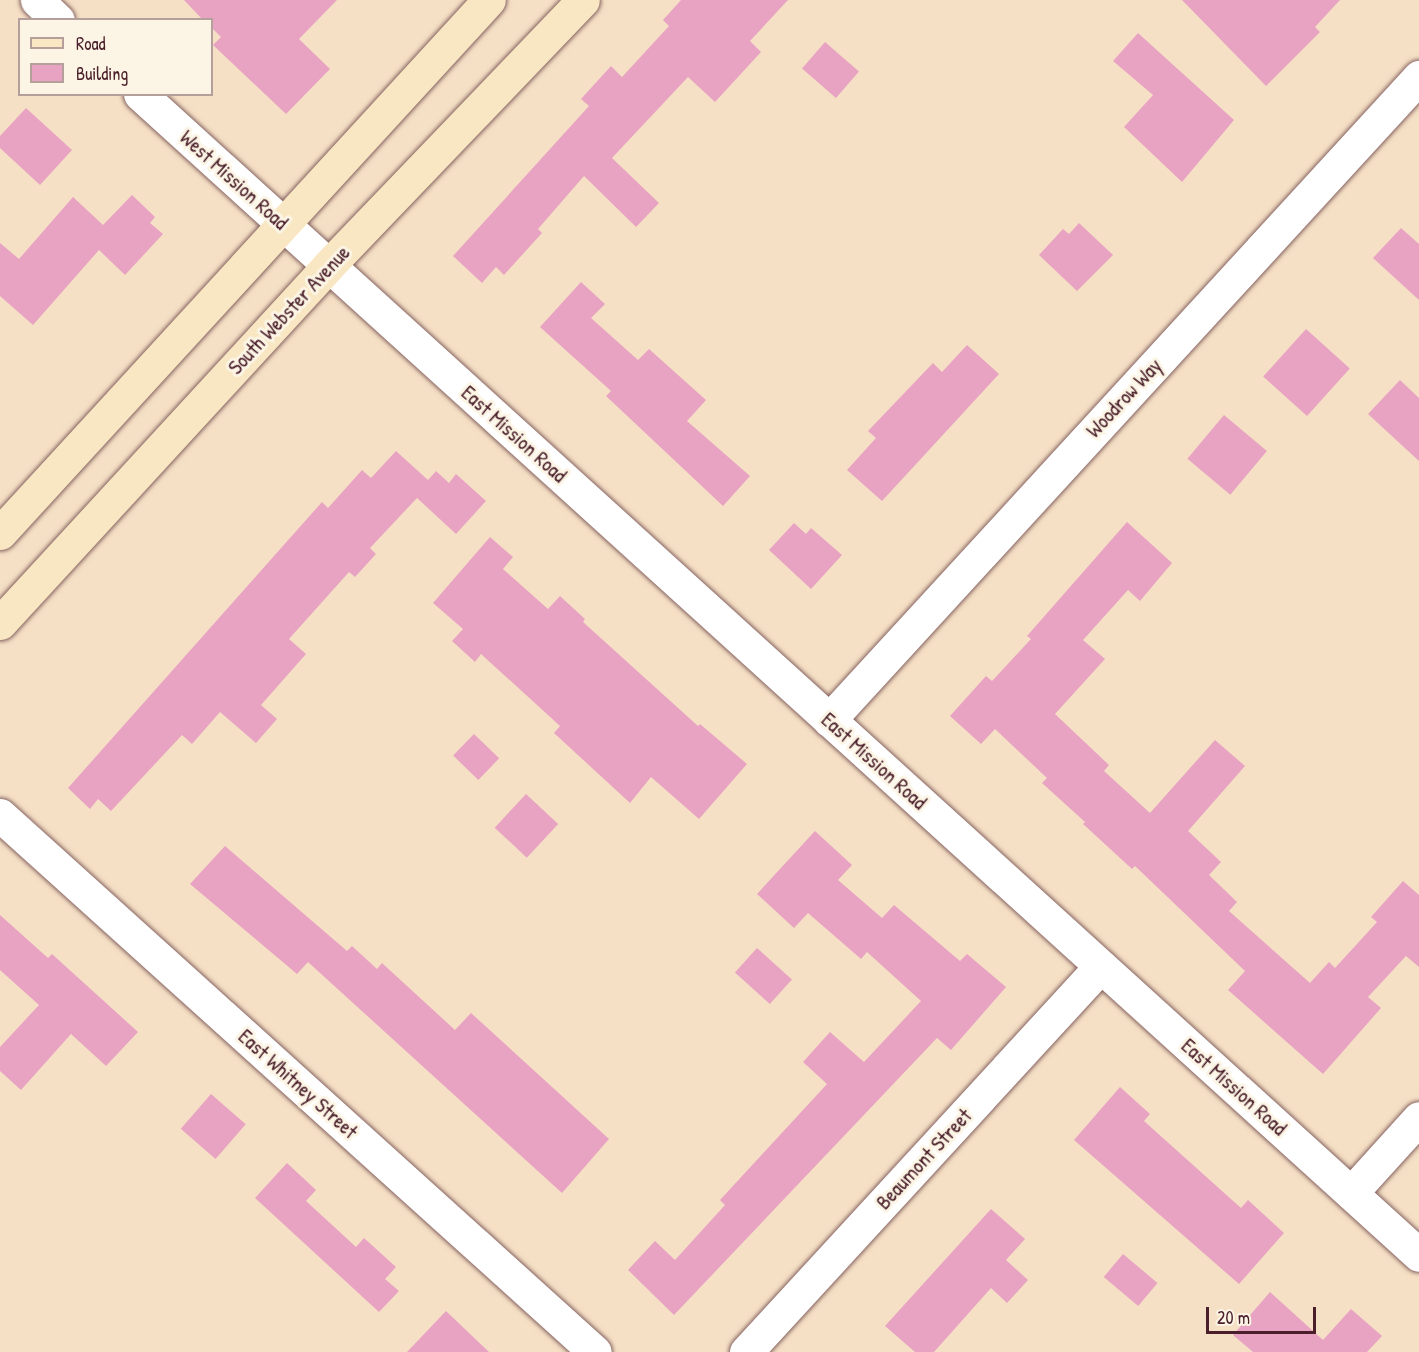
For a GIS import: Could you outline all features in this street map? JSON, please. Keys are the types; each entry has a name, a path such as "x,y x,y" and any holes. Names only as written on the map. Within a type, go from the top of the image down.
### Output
{"main road":[{"path":"0,533 489,0"},
{"name":"South Webster Avenue","path":"0,623 328,266 583,0"}],"street":[{"path":"37,0 56,18"},
{"name":"Woodrow Way","path":"829,720 1419,77"},
{"name":"West Mission Road","path":"142,96 328,266"},
{"name":"East Mission Road","path":"328,266 1419,1255"},
{"name":"East Whitney Street","path":"0,815 595,1352"},
{"name":"Beaumont Street","path":"746,1352 1101,966"},
{"path":"1351,1193 1419,1118"}],"building":[{"path":"184,0 337,0 299,39 330,69 286,114 213,45 221,37 213,29 213,18 201,18"},
{"path":"681,0 788,0 750,41 761,52 715,102 688,77 612,158 659,203 636,227 584,176 538,229 542,233 504,275 496,267 482,283 453,256 589,106 581,99 611,66 622,77 669,26 663,20"},
{"path":"1182,0 1340,0 1315,27 1320,32 1266,86"},
{"path":"1138,33 1234,120 1182,182 1124,127 1153,95 1113,61"},
{"path":"825,42 859,72 836,98 802,68"},
{"path":"26,108 72,150 40,185 0,148 0,136"},
{"path":"132,195 155,217 150,223 163,234 125,275 99,250 33,325 0,296 0,243 19,259 73,197 103,225"},
{"path":"1079,223 1113,255 1077,291 1039,255 1063,229 1069,234"},
{"path":"1401,228 1419,244 1419,300 1373,258"},
{"path":"581,282 605,304 591,318 638,360 649,349 706,400 687,421 750,476 723,506 606,396 611,391 540,327"},
{"path":"1306,329 1350,368 1307,416 1263,377"},
{"path":"967,345 999,374 882,501 847,470 876,438 868,431 933,363 942,372"},
{"path":"1400,380 1419,398 1419,461 1368,414"},
{"path":"1224,415 1267,451 1230,495 1187,459"},
{"path":"396,451 428,480 436,471 449,483 456,474 486,501 456,534 417,498 370,548 376,554 355,577 349,572 289,639 306,654 261,705 277,719 256,743 220,712 192,744 182,735 111,811 98,799 90,809 68,788 322,502 328,508 362,470 371,478"},
{"path":"1127,522 1172,563 1140,601 1128,590 1083,640 1105,659 1055,714 1109,765 1104,771 1150,813 1215,740 1245,766 1188,831 1221,862 1209,875 1237,902 1229,911 1310,983 1329,962 1335,968 1377,922 1371,917 1403,881 1419,895 1419,967 1406,956 1368,997 1381,1008 1323,1074 1228,990 1245,971 1135,866 1132,869 1083,824 1085,822 1042,783 1047,778 995,729 981,744 950,716 986,676 992,681 1031,639 1027,636"},
{"path":"794,523 806,534 811,528 842,555 811,589 769,550"},
{"path":"490,537 513,557 503,569 548,609 560,596 585,619 583,622 698,726 700,724 747,764 699,819 651,777 630,803 554,733 560,726 481,654 475,662 452,641 463,629 433,603"},
{"path":"474,734 499,758 478,780 453,756"},
{"path":"526,794 558,824 527,858 495,828"},
{"path":"815,831 852,865 838,880 882,918 894,905 960,961 967,954 1006,987 951,1050 937,1038 674,1315 628,1270 655,1241 675,1260 725,1205 720,1200 827,1084 803,1062 830,1032 864,1062 921,1001 867,952 861,959 808,913 794,928 757,894"},
{"path":"225,846 347,951 352,946 377,969 382,963 455,1030 471,1013 609,1139 562,1193 308,962 297,974 190,884"},
{"path":"0,915 48,958 52,954 138,1032 106,1066 71,1034 21,1090 0,1071 0,1047 39,1005 0,970"},
{"path":"757,948 792,979 770,1004 735,973"},
{"path":"1120,1087 1150,1114 1144,1121 1241,1208 1248,1200 1284,1233 1239,1284 1074,1140"},
{"path":"211,1094 246,1124 216,1159 181,1129"},
{"path":"287,1163 316,1190 306,1201 356,1247 364,1238 396,1267 385,1279 399,1291 379,1312 255,1198"},
{"path":"991,1209 1025,1239 1006,1260 1028,1280 1007,1303 991,1288 934,1352 915,1352 885,1326"},
{"path":"1123,1254 1157,1283 1138,1306 1104,1277"},
{"path":"1270,1292 1323,1340 1351,1309 1382,1336 1367,1352 1253,1352 1233,1335"},
{"path":"446,1311 489,1352 407,1352"}]}
